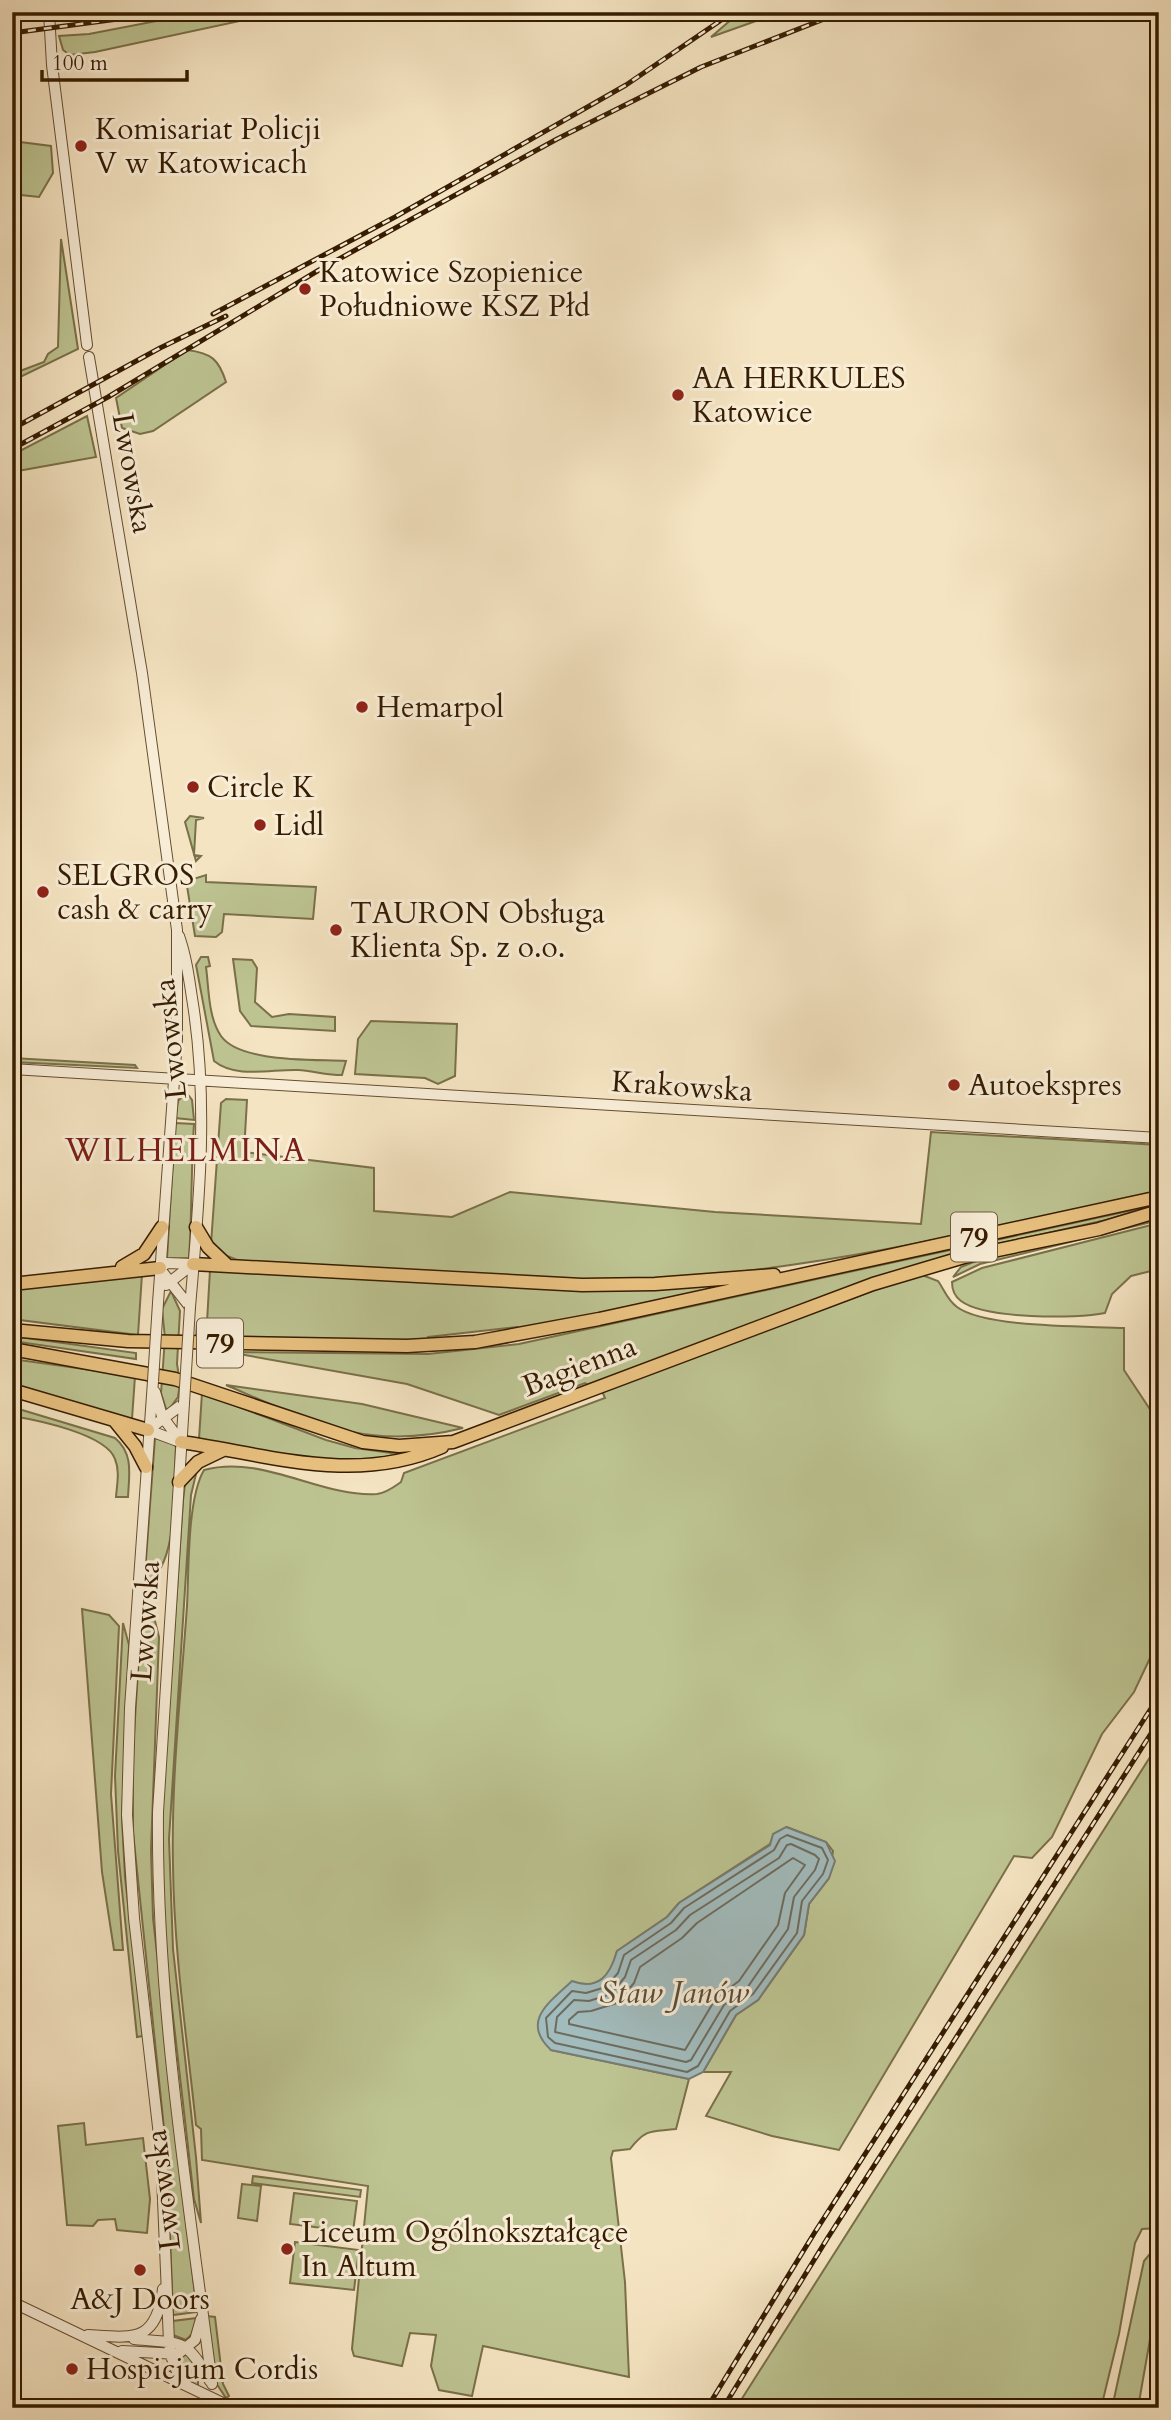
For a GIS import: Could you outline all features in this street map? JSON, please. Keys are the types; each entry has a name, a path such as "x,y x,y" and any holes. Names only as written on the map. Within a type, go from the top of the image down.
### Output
{"main road":[{"name":"Bagienna","path":"12,1330 128,1341 429,1345 526,1335 1159,1197"},
{"name":"Bagienna","path":"12,1349 160,1375 363,1442 399,1446 453,1442 884,1281 985,1252 1100,1229 1159,1211"},
{"path":"115,1270 144,1254 162,1227"},
{"path":"196,1227 208,1247 227,1265"},
{"path":"193,1264 582,1285 802,1274"},
{"path":"12,1284 115,1270 160,1268"},
{"path":"12,1390 148,1430"},
{"path":"113,1420 135,1446 146,1467"},
{"path":"181,1442 313,1465 372,1465 418,1456 453,1442"},
{"path":"179,1482 198,1462 223,1450"}],"street":[{"path":"49,12 52,65 87,345"},
{"name":"Lwowska","path":"89,357 143,680 177,930 178,1025 130,1708 127,1824 134,1918 161,2152 169,2342 171,2356 181,2382"},
{"name":"Lwowska","path":"177,930 184,950 198,1030 203,1122 158,1812 157,1880 167,2015 212,2384"},
{"path":"12,1069 174,1078"},
{"name":"Krakowska","path":"174,1078 1159,1138"},
{"path":"190,1307 160,1268 167,1263 193,1264"},
{"path":"158,1298 169,1282 193,1264"},
{"path":"153,1381 165,1418 181,1442"},
{"path":"148,1430 184,1403"},
{"path":"148,1430 181,1442"},
{"name":"Lwowska","path":"131,2338 143,2335 158,2317 166,2271"},
{"path":"12,2302 233,2408"},
{"name":"Lwowska","path":"189,2347 200,2331 202,2315"},
{"path":"82,2335 169,2342 189,2347 212,2384 216,2398"},
{"path":"116,2351 171,2356 189,2347"}],"green space":[{"path":"203,12 282,12 70,55 63,50 59,36 89,34"},
{"path":"740,12 781,12 711,37"},
{"path":"12,141 51,146 53,173 39,197 12,194"},
{"path":"61,239 78,349 12,381 12,374 44,362 48,354 58,347"},
{"path":"187,350 203,353 213,359 226,382 153,431 140,434 122,428 116,398"},
{"path":"87,416 96,457 12,472 12,455"},
{"path":"190,816 204,818 196,820 194,854 185,822"},
{"path":"206,875 206,882 316,887 313,919 224,914 222,932 216,937 195,936 187,886 190,880"},
{"path":"201,957 208,957 210,966 206,967 214,1020 221,1036 231,1045 244,1051 279,1058 346,1061 342,1075 298,1070 233,1070 214,1061 196,965"},
{"path":"233,959 252,960 257,968 255,1002 272,1017 289,1014 335,1017 335,1031 251,1026 240,1011"},
{"path":"371,1021 457,1024 455,1076 438,1084 425,1078 355,1074 358,1039"},
{"path":"12,1058 135,1065 137,1068 12,1062"},
{"path":"186,1092 192,1100 194,1120 175,1118 178,1101"},
{"path":"226,1099 247,1100 244,1152 374,1168 374,1211 452,1217 510,1192 715,1212 921,1224 931,1132 1159,1145 1159,1191 870,1252 695,1276 525,1279 240,1261 222,1254 211,1244 221,1103"},
{"path":"175,1123 194,1124 189,1258 167,1259"},
{"path":"1156,1205 1106,1220 984,1247 849,1287 588,1385 585,1383 499,1415 407,1384 228,1352 428,1354 519,1344"},
{"path":"1159,1215 1159,1219 1151,1222 980,1264 953,1277 961,1267 976,1261"},
{"path":"1159,1223 1159,1269 1131,1276 1112,1294 1105,1313 1053,1317 1009,1314 973,1307 961,1301 953,1290 952,1282 982,1268"},
{"path":"210,1270 555,1289 743,1282 520,1330 517,1327 428,1337 427,1340 196,1338 197,1323 207,1322"},
{"path":"142,1274 138,1335 12,1319 12,1290"},
{"path":"922,1275 938,1281 957,1307 990,1319 1037,1325 1124,1328 1124,1370 1159,1423 1159,1639 1134,1692 1102,1734 1052,1837 1032,1858 1014,1856 839,2150 772,2136 706,2116 731,2072 703,2072 736,2015 758,2000 804,1935 809,1904 829,1878 833,1851 826,1842 787,1827 774,1834 770,1844 679,1903 667,1917 617,1951 608,1974 585,1986 551,2050 689,2079 676,2129 646,2134 630,2149 613,2151 611,2158 625,2282 629,2377 483,2346 472,2396 439,2390 431,2366 436,2335 410,2333 402,2366 354,2356 352,2349 368,2186 202,2160 201,2129 196,2125 176,1931 173,1834 190,1536 194,1499 204,1470 248,1468 335,1490 377,1494 390,1490 401,1482 404,1473 605,1398 602,1391"},
{"path":"171,1291 180,1311 177,1364 180,1383 178,1397 167,1412 161,1393 165,1338 162,1309"},
{"path":"12,1336 136,1353 136,1359 12,1341"},
{"path":"12,1359 135,1376 132,1419 12,1384"},
{"path":"226,1385 362,1404 463,1428 429,1435 369,1435 314,1421"},
{"path":"202,1393 326,1440 355,1448 399,1454 324,1460 274,1454 199,1439"},
{"path":"12,1407 115,1438 128,1458 128,1497 116,1497 118,1478 115,1459 99,1442 70,1430 12,1416"},
{"path":"155,1438 176,1445 173,1522 164,1561 156,1576 144,1586"},
{"path":"197,1470 191,1495 169,1839 173,1949 201,2223 194,2199 167,1964 161,1874 163,1796 183,1501 185,1484"},
{"path":"142,1608 155,1621 159,1637 151,1850 153,1918 197,2312 173,2315 167,2157 133,1832 133,1750"},
{"path":"82,1609 109,1615 119,1626 111,1794 123,1950 114,1950 102,1872"},
{"path":"123,1623 129,1645 122,1819 125,1877 143,2036 137,2037 118,1851 115,1776"},
{"path":"1159,1743 1159,2228 1142,2229 1135,2243 1119,2334 1101,2408 736,2408"},
{"path":"84,2123 86,2145 143,2138 150,2199 147,2233 117,2230 115,2219 98,2220 93,2226 67,2225 58,2126"},
{"path":"253,2176 361,2190 360,2197 252,2183"},
{"path":"242,2184 261,2186 257,2221 238,2218"},
{"path":"294,2193 357,2201 353,2232 290,2224"},
{"path":"295,2242 359,2250 354,2290 290,2283"},
{"path":"1159,2243 1159,2288 1138,2408 1112,2408 1144,2261"},
{"path":"207,2316 215,2317 223,2384 229,2396 226,2398 216,2383"},
{"path":"197,2318 192,2334 186,2340 173,2335 173,2321"},
{"path":"186,2353 198,2369 198,2386 185,2380 175,2359"}],"water":[{"name":"Staw Janów","path":"786,1827 826,1842 835,1861 829,1878 809,1904 804,1935 758,2000 736,2015 703,2072 689,2079 551,2050 542,2040 538,2021 555,1997 572,1981 589,1984 602,1979 611,1967 617,1951 667,1917 679,1903 770,1845 773,1834"}],"railway":[{"path":"12,33 171,12"},
{"path":"213,314 395,217 626,85 733,12"},
{"path":"12,449 108,397 319,270 557,139 701,67 842,12"},
{"path":"12,429 160,348 226,316"},
{"path":"707,2408 815,2232 1159,1696"},
{"path":"723,2408 827,2239 1159,1721"}],"place":[{"name":"Komisariat Policji V w Katowicach","path":"81,146"},
{"name":"Katowice Szopienice Południowe KSZ Płd","path":"305,289"},
{"name":"AA HERKULES Katowice","path":"678,395"},
{"name":"Hemarpol","path":"362,707"},
{"name":"Circle K","path":"193,787"},
{"name":"Lidl","path":"260,825"},
{"name":"SELGROS cash & carry","path":"43,892"},
{"name":"TAURON Obsługa Klienta Sp. z o.o.","path":"336,930"},
{"name":"Autoekspres","path":"954,1085"},
{"name":"Liceum Ogólnokształcące In Altum","path":"287,2249"},
{"name":"A&J Doors","path":"140,2270"},
{"name":"Hospicjum Cordis","path":"72,2369"}],"district":[{"name":"WILHELMINA","path":"186,1150"}]}
